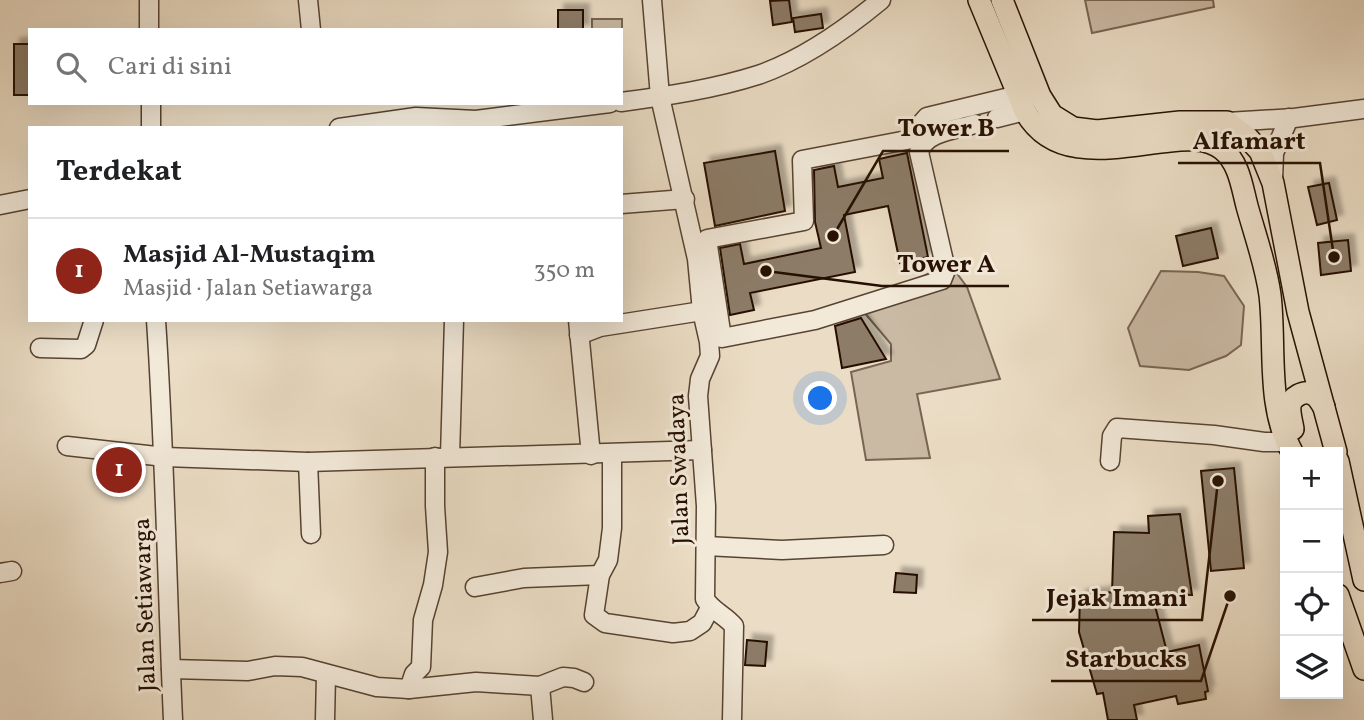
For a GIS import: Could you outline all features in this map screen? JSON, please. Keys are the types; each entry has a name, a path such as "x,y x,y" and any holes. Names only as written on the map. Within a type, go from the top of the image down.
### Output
{"main road":[{"path":"979,0 1021,103 1035,128 1044,135 1066,146 1094,149 1181,140 1206,141 1223,150 1237,169 1269,293 1277,408 1290,447"},
{"path":"1002,0 1045,107 1061,122 1073,128 1097,131 1180,122 1227,122 1261,151 1272,183 1298,312 1335,447"},
{"path":"1291,447 1290,402 1300,394 1310,393 1324,407"},
{"path":"1343,484 1364,580"},
{"path":"1343,609 1364,669"}],"street":[{"path":"149,0 149,28"},
{"path":"308,0 311,28"},
{"name":"Jalan Swadaya","path":"652,0 660,97 685,199 710,356 698,396 706,506 705,599 710,608"},
{"path":"623,102 660,97 761,74 847,28 881,0"},
{"path":"997,118 1021,103"},
{"path":"975,124 931,137 922,143 919,152 946,270 942,280 815,320 722,338 707,239 804,221 802,160 907,140 927,117 1021,103"},
{"path":"151,105 151,126"},
{"path":"370,126 416,123 476,124 597,105"},
{"path":"1227,122 1364,109"},
{"path":"1272,183 1274,153 1289,118"},
{"path":"0,205 28,199"},
{"path":"623,204 685,199"},
{"path":"591,454 579,328 702,311"},
{"path":"40,348 81,349 86,345 93,322"},
{"name":"Jalan Setiawarga","path":"156,322 165,457 173,720"},
{"path":"409,689 414,674 421,667 423,620 433,585 438,552 435,506 443,457 454,322"},
{"path":"1110,461 1112,436 1117,428 1214,435 1283,447"},
{"path":"67,446 165,457 309,462 702,450"},
{"path":"612,454 612,528 608,560 600,575 594,615 605,623 673,633 690,631 702,622 710,608 730,621 736,633 732,720"},
{"path":"309,462 311,534"},
{"path":"706,546 795,550 884,545"},
{"path":"475,587 524,578 600,575"},
{"path":"171,669 248,671 275,666 302,667 377,687 409,689 476,682 540,686 563,677 584,682"},
{"path":"325,720 326,675"},
{"path":"540,686 543,720"}],"shaded area":[{"path":"1085,0 1213,0 1214,7 1092,33"},
{"path":"592,19 622,19 622,28 592,28"},
{"path":"950,264 967,287 1000,379 917,394 930,458 866,460 851,372 891,361 891,344 858,305"},
{"path":"1161,271 1224,276 1244,306 1241,345 1226,356 1189,370 1140,366 1128,328"}],"building":[{"path":"789,0 792,22 773,25 770,1"},
{"path":"558,10 583,10 583,28 558,28"},
{"path":"821,14 823,28 795,32 793,18"},
{"path":"14,44 28,44 28,95 14,95"},
{"path":"775,151 785,211 715,226 704,163"},
{"path":"907,153 928,257 900,263 888,206 844,215 855,272 750,293 754,310 730,315 720,248 740,244 744,264 821,248 815,222 814,170 834,166 838,187 883,178 879,159"},
{"path":"1329,183 1337,220 1317,225 1308,187"},
{"path":"1211,228 1218,258 1183,266 1176,236"},
{"path":"1348,240 1351,271 1321,275 1318,243"},
{"path":"861,318 886,359 842,368 835,326"},
{"path":"103,462 137,465 135,485 102,482"},
{"path":"1234,468 1244,568 1211,571 1201,471"},
{"path":"1180,514 1192,595 1152,594 1167,652 1199,645 1208,691 1205,692 1206,699 1178,704 1176,696 1134,705 1137,720 1108,720 1103,693 1097,694 1079,632 1080,596 1112,592 1114,532 1149,533 1148,516"},
{"path":"896,573 917,575 916,593 894,592"},
{"path":"747,640 767,642 765,666 745,665"}],"place":[{"name":"Tower B","path":"833,236"},
{"name":"Alfamart","path":"1334,257"},
{"name":"Tower A","path":"766,271"},
{"name":"Masjid Al-Mustaqim","path":"119,470"},
{"name":"Jejak Imani","path":"1218,481"},
{"name":"Starbucks","path":"1230,596"}]}
